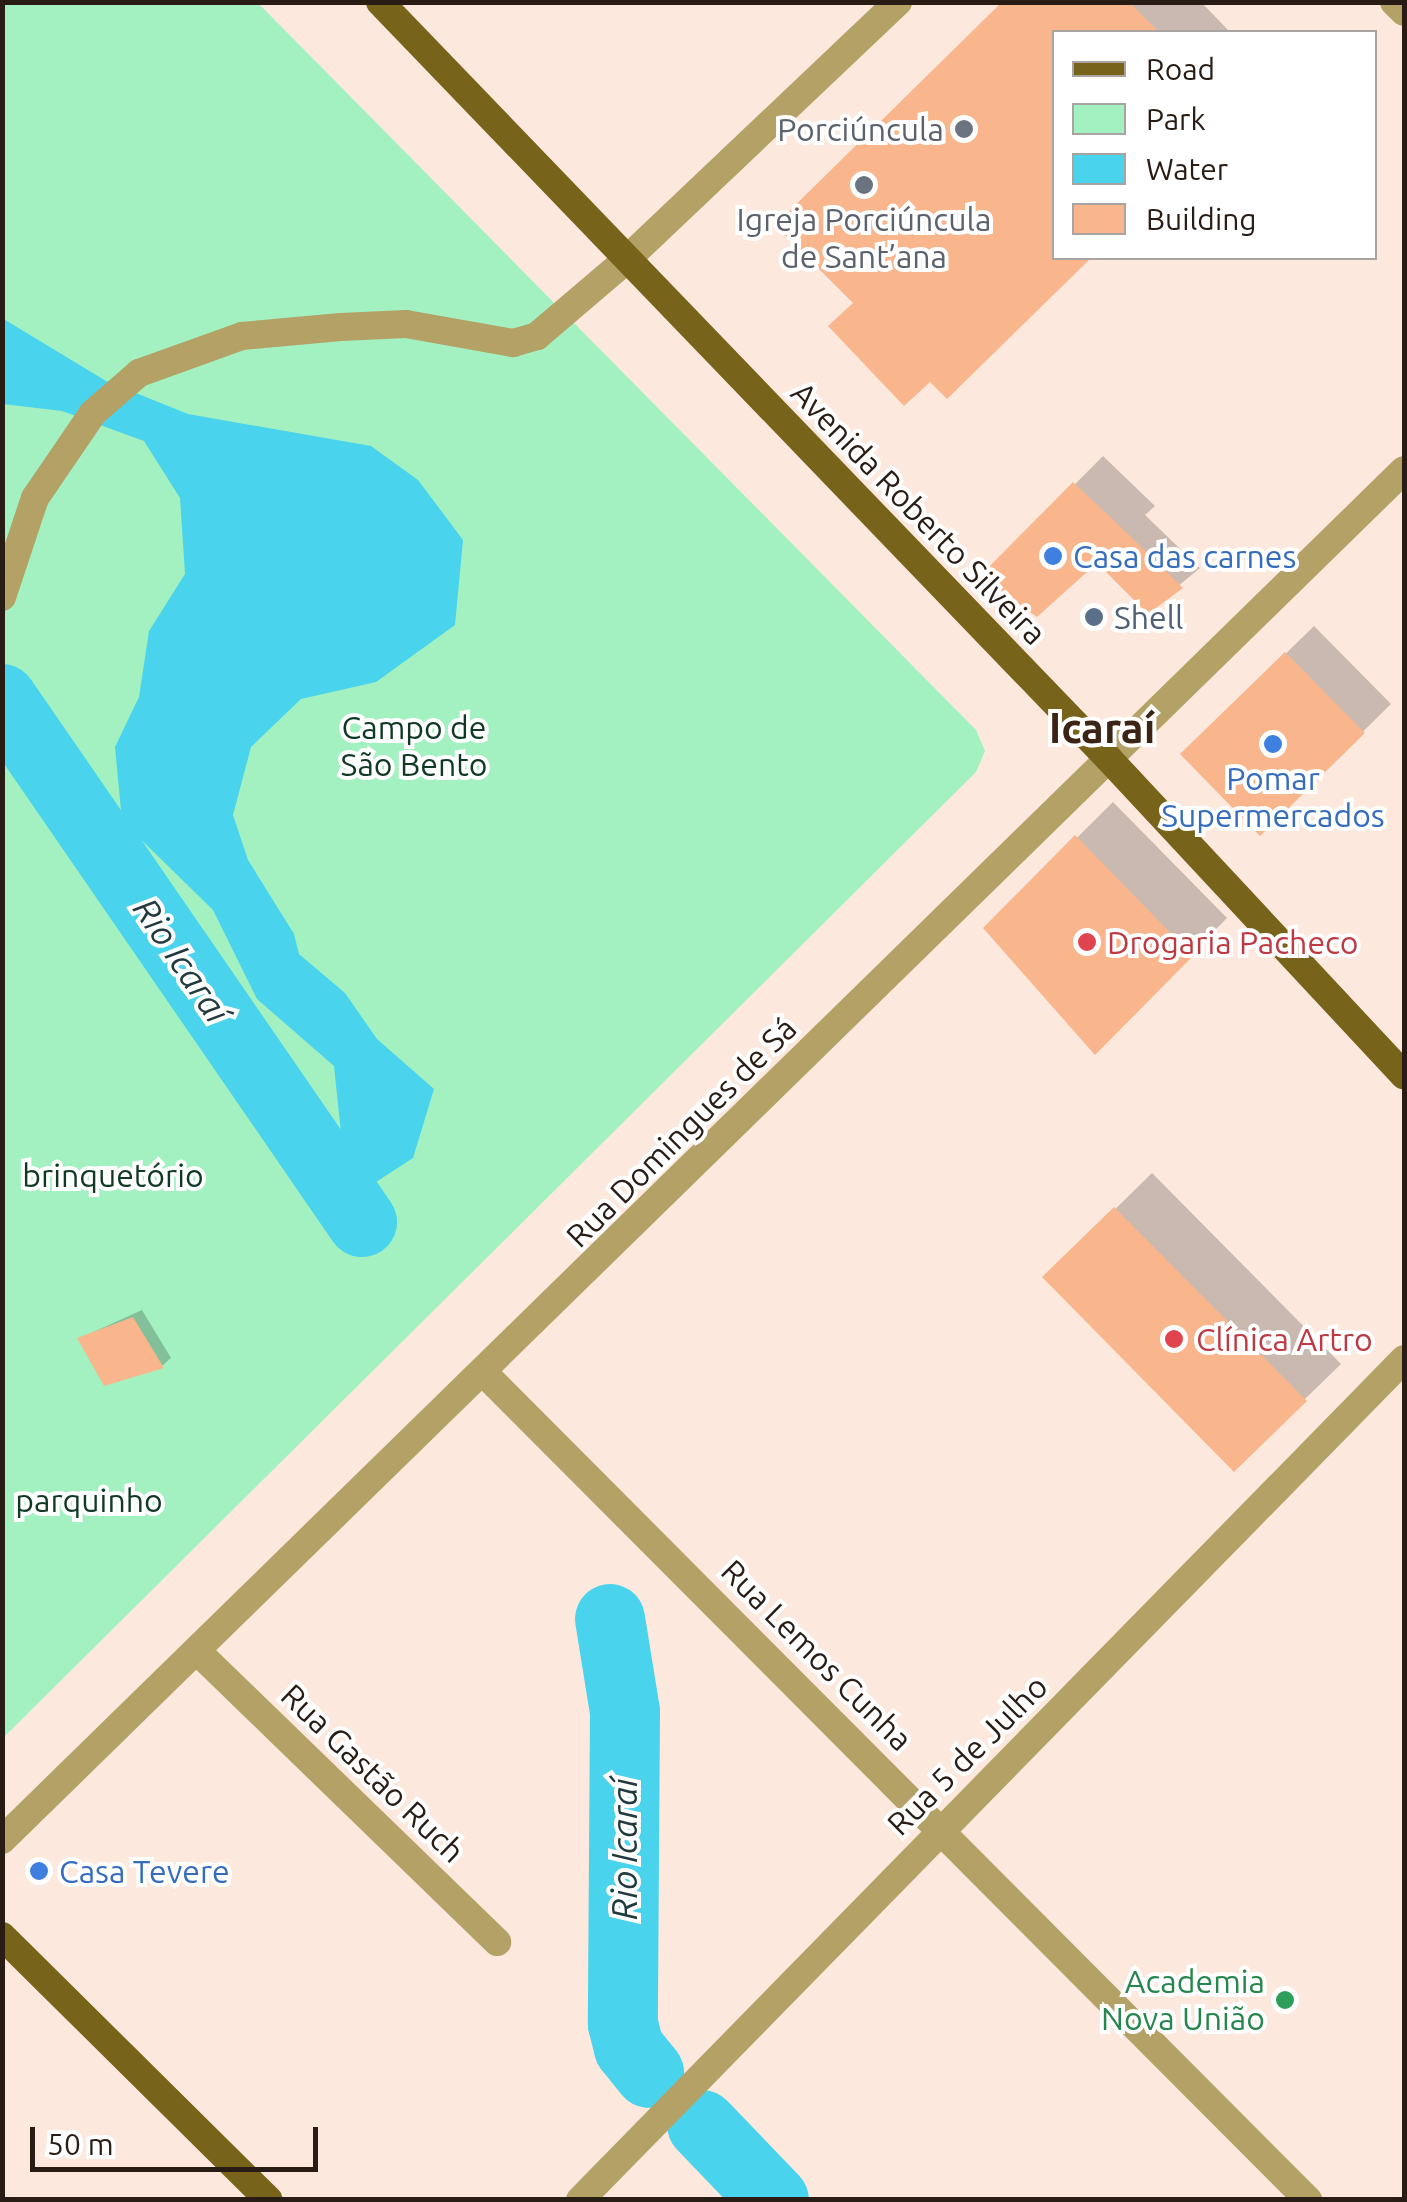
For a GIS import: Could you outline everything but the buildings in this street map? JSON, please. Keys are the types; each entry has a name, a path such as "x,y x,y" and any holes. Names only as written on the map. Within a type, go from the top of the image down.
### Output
{"main road":[{"name":"Avenida Roberto Silveira","path":"386,4 624,262 1108,758 1404,1076"},
{"path":"2,1936 269,2200"}],"street":[{"path":"2,597 35,498 93,413 139,373 242,336 406,324 514,343 537,336 624,262 898,2"},
{"path":"1394,2 1404,12"},
{"name":"Rua Domingues de Sá","path":"2,1840 200,1654 486,1375 1404,470"},
{"name":"Rua 5 de Julho","path":"580,2200 1404,1359"},
{"name":"Rua Lemos Cunha","path":"486,1375 1308,2200"},
{"name":"Rua Gastão Ruch","path":"200,1654 498,1942"}],"green space":[{"name":"Campo de São Bento","path":"3,3 258,3 976,730 985,751 976,772 3,1738"}],"water":[{"path":"2,318 106,381 188,414 371,446 418,480 463,540 455,625 376,682 301,699 251,747 233,815 248,860 294,934 299,954 345,993 377,1039 434,1089 413,1158 373,1184 343,1152 334,1066 257,999 213,910 122,821 115,747 139,697 149,631 185,574 180,498 144,441 62,411 3,404"}],"waterway":[{"name":"Rio Icaraí","path":"2,699 362,1222"},
{"name":"Rio Icaraí","path":"610,1619 625,1712 623,2024 629,2048 649,2073"},
{"name":"Rio Icaraí","path":"702,2125 774,2200"}],"place":[{"name":"Porciúncula","path":"964,129"},
{"name":"Igreja Porciúncula de Sant’ana","path":"864,185"},
{"name":"Casa das carnes","path":"1053,556"},
{"name":"Shell","path":"1094,617"},
{"name":"Pomar Supermercados","path":"1273,744"},
{"name":"Drogaria Pacheco","path":"1087,942"},
{"name":"Clínica Artro","path":"1174,1339"},
{"name":"Casa Tevere","path":"39,1871"},
{"name":"Academia Nova União","path":"1285,2000"}],"district":[{"name":"Icaraí","path":"1102,728"}],"park label":[{"name":"brinquetório","path":"113,1175"},
{"name":"parquinho","path":"89,1500"}]}
